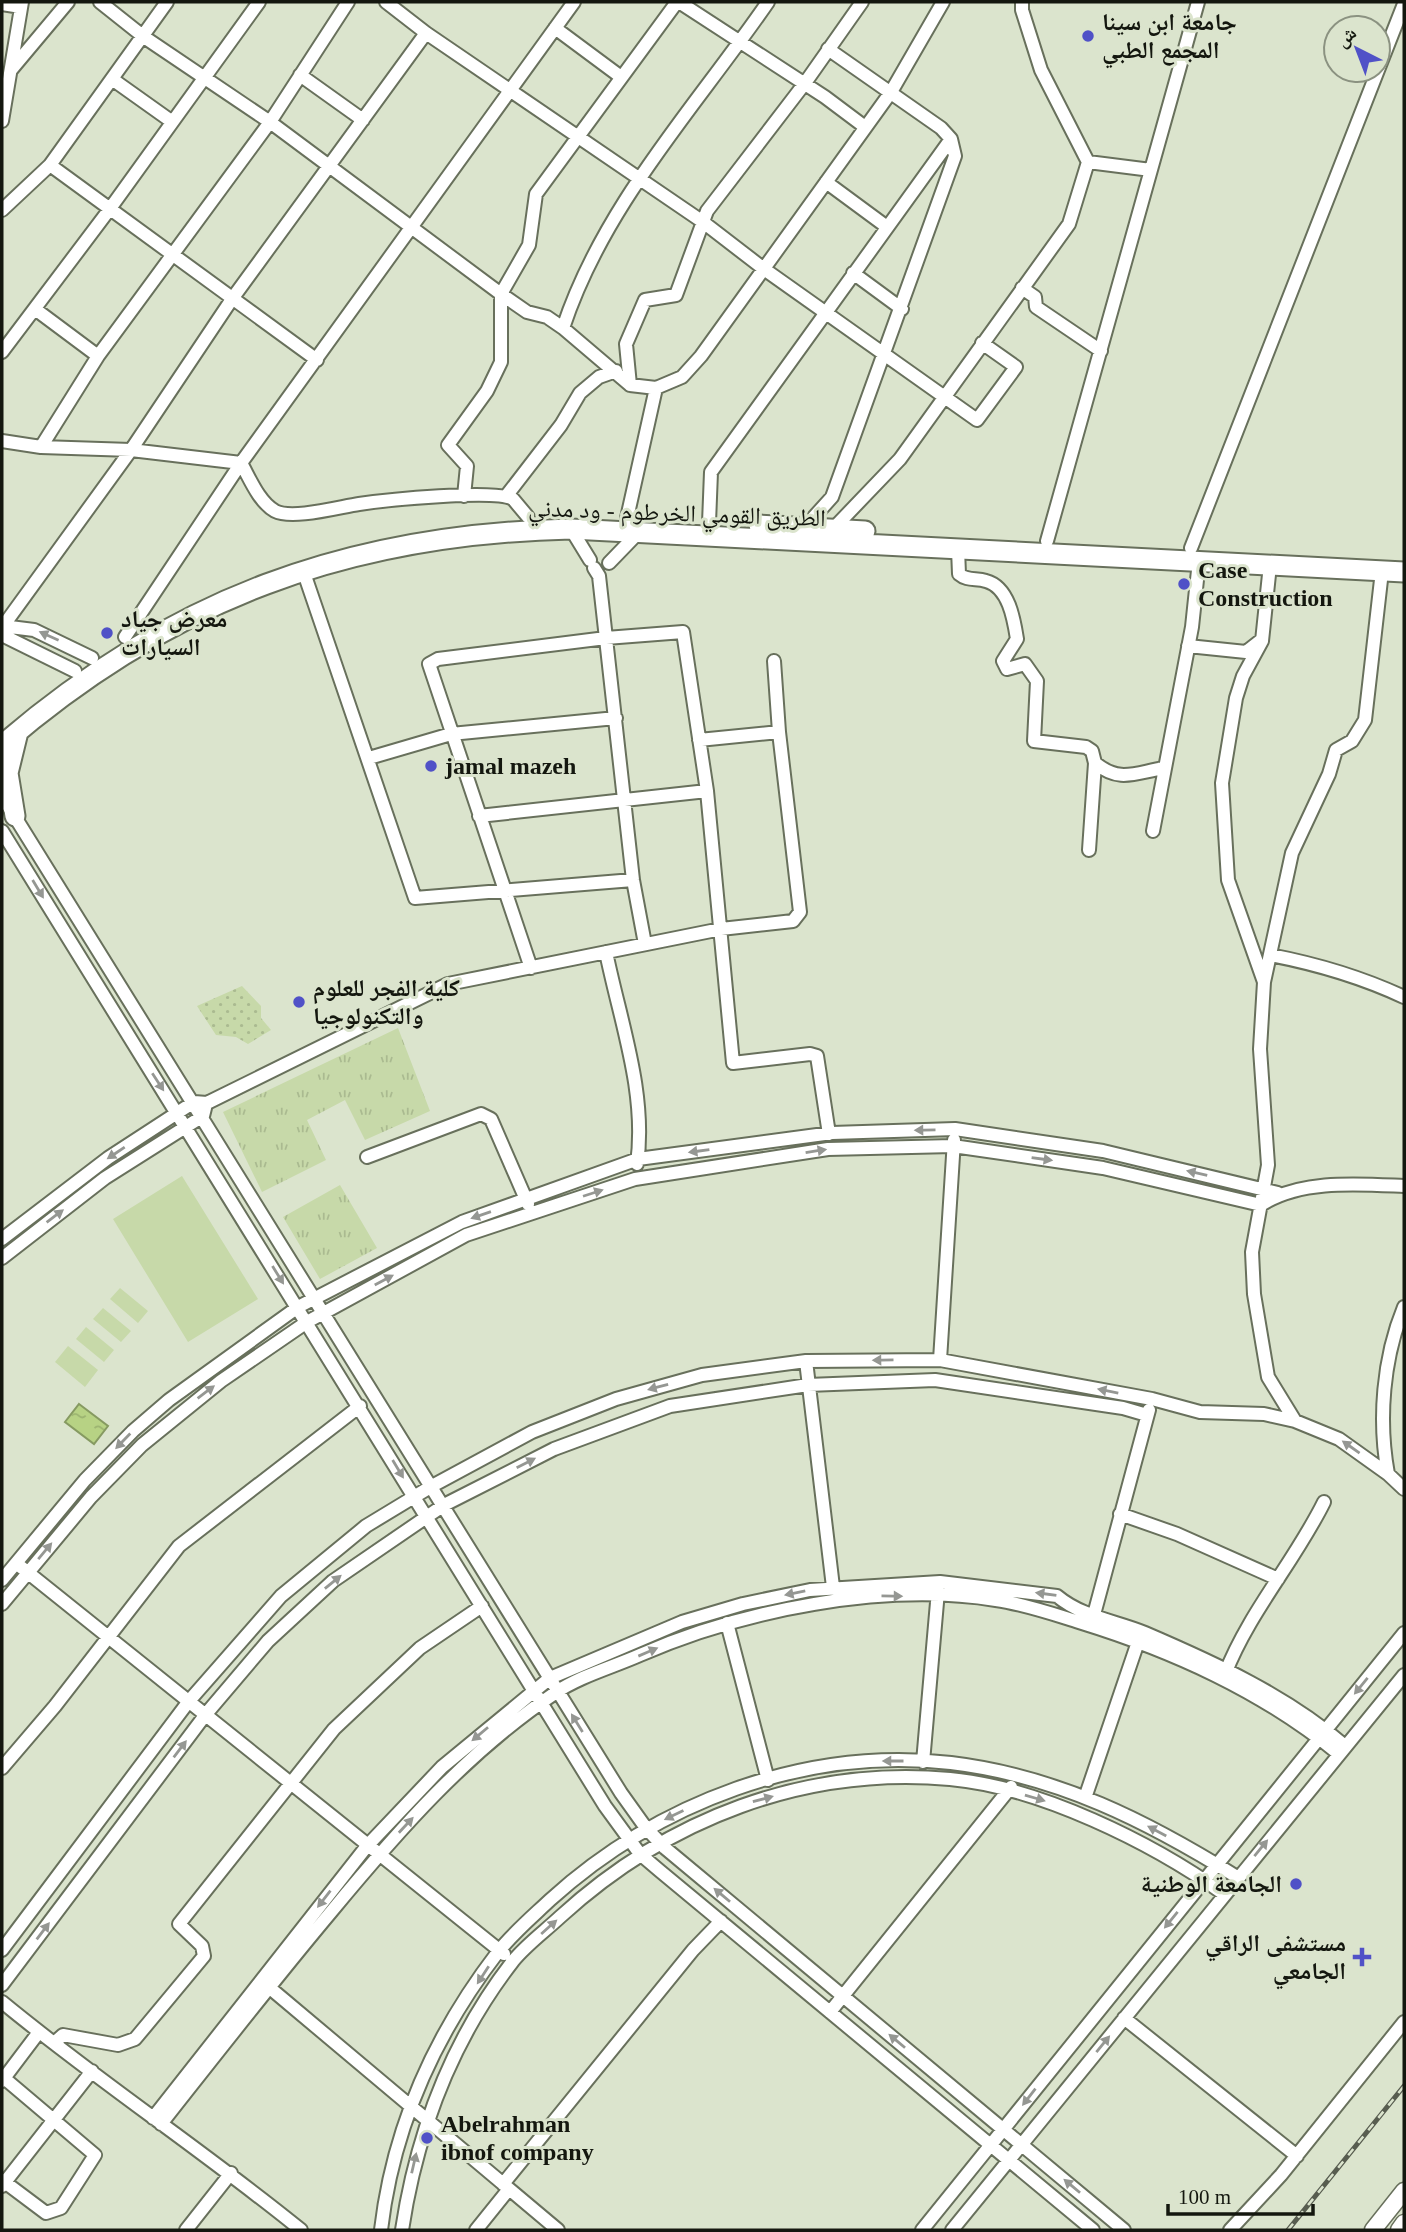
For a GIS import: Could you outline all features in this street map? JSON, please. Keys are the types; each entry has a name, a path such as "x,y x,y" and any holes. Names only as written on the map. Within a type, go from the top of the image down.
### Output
{"highway":[{"name":"الطريق القومي الخرطوم - ود مدني","path":"2,745 10,729 92,658 125,637 207,594 299,557 369,538 431,527 527,517 958,549 1404,560"},
{"name":"الطريق القومي الخرطوم - ود مدني","path":"10,729 135,646 213,606 303,570 371,550 435,538 633,525 709,523 1047,541 1270,565 1404,572"},
{"path":"10,729 8,773 15,816"}],"main road":[{"path":"1373,2230 1404,2191"},
{"path":"1399,2230 1404,2223"}],"street":[{"path":"2,121 5,83 11,70 68,2"},
{"path":"100,2 144,37 329,165 501,295 527,312 547,317 563,328 630,384 656,388 682,377 764,269 891,92 943,2"},
{"path":"2,210 50,164 167,2"},
{"path":"2,352 109,210 259,2"},
{"path":"41,446 98,356 270,122 348,2"},
{"path":"386,2 402,7 426,33 703,222 764,269 977,420 1016,367 982,343"},
{"path":"125,637 241,463 574,2"},
{"path":"464,496 467,466 448,446 487,391 501,362 501,295 529,245 536,194 678,2 805,83 865,127"},
{"path":"563,328 600,238 639,178 768,2"},
{"path":"630,384 626,344 645,300 676,295 703,222 727,184 805,83 862,2"},
{"path":"833,530 900,459 1069,224 1088,162 1041,70 1021,10 1022,2"},
{"path":"1047,541 1198,2"},
{"path":"2,4 21,4 11,70"},
{"path":"1392,34 1404,4"},
{"path":"555,28 621,78"},
{"path":"3,629 131,450 232,299 426,33"},
{"path":"804,528 832,497 955,156 951,139 941,128 828,49"},
{"path":"300,75 363,120"},
{"path":"112,79 171,121"},
{"path":"1153,831 1188,646 1195,555 1373,84"},
{"path":"709,523 711,472 951,139"},
{"path":"1088,162 1150,170"},
{"path":"50,164 171,256 317,360"},
{"path":"826,181 887,227"},
{"path":"853,274 902,309"},
{"path":"1022,288 1035,297 1036,307 1101,351"},
{"path":"35,309 98,356"},
{"path":"507,495 561,425 579,393 599,377 616,371"},
{"path":"599,567 633,525 656,388"},
{"path":"2,441 41,446 131,450 241,463"},
{"path":"241,463 265,503 277,513 306,513 383,501 507,495 517,502 527,517"},
{"path":"571,529 599,567 633,880 645,944"},
{"path":"958,549 959,574 965,579 989,581 996,585 1012,614 1017,639 1003,661 1007,669 1025,664 1037,681 1034,741 1086,747 1092,751 1095,762 1088,850"},
{"path":"1264,982 1228,880 1222,783 1236,698 1243,676 1260,649 1263,637 1270,565"},
{"path":"303,570 415,898 633,880"},
{"path":"1295,1421 1268,1377 1254,1294 1252,1252 1268,1165 1260,1049 1264,982 1292,853 1325,783 1336,750 1352,741 1365,720 1382,571"},
{"path":"3,629 34,630 92,658"},
{"path":"3,629 75,671"},
{"path":"531,968 429,664 438,659 606,638 683,632 707,791 733,1063 810,1054 817,1056 829,1134"},
{"path":"1188,646 1246,652 1263,637"},
{"path":"2,1239 178,1112 201,1107 448,984 721,929 793,921 800,912 779,732 774,661"},
{"path":"369,758 451,734 616,718"},
{"path":"699,740 779,732"},
{"path":"1095,762 1117,776 1164,768"},
{"path":"479,816 707,791"},
{"path":"2,796 201,1107 314,1297 557,1691 646,1829 658,1842 1124,2230"},
{"path":"2,831 360,1406 541,1703 628,1839 640,1854 1093,2230"},
{"path":"606,952 633,1071 639,1116 635,1179"},
{"path":"1270,955 1322,965 1370,981 1404,997"},
{"path":"2,1258 144,1151 186,1126 201,1107"},
{"path":"367,1157 481,1114 486,1115 492,1119 531,1213"},
{"path":"940,1360 955,1129"},
{"path":"2,1580 85,1480 143,1422 298,1307 462,1222 638,1159 829,1134 955,1129 1103,1151 1278,1193 1343,1185 1404,1186"},
{"path":"137,1139 144,1151"},
{"path":"2,1604 91,1497 153,1434 221,1381 307,1322 467,1236 635,1179 828,1149 953,1146 1096,1167 1261,1205 1278,1193"},
{"path":"1096,1167 1103,1151"},
{"path":"225,1188 241,1178"},
{"path":"1388,1474 1381,1438 1383,1408 1393,1336 1404,1307"},
{"path":"2,1950 189,1701 281,1597 366,1526 414,1496 532,1432 616,1399 702,1375 807,1361 940,1360 1152,1399 1200,1412 1264,1414 1295,1421 1339,1439 1388,1474 1404,1489"},
{"path":"807,1361 833,1587"},
{"path":"2,1985 206,1714 268,1640 332,1581 426,1515 554,1449 670,1406 808,1385 934,1380 1123,1408 1147,1415"},
{"path":"1092,1621 1152,1399"},
{"path":"2,1769 109,1638 179,1546 360,1406"},
{"path":"1225,1673 1238,1643 1305,1541 1324,1502"},
{"path":"1120,1514 1177,1534 1278,1579"},
{"path":"16,1563 498,1951 514,1959"},
{"path":"923,1762 940,1582"},
{"path":"157,2121 367,1846 442,1767 550,1678 682,1622 743,1604 833,1587 940,1582 1057,1596 1092,1621"},
{"path":"265,1983 442,1785 541,1703 557,1691 686,1635 727,1623 878,1596 996,1600 1092,1621 1140,1636 1225,1673 1322,1733 1342,1750"},
{"path":"54,2043 63,2035 118,2045 135,2039 204,1956 202,1946 181,1929 179,1924 183,1917 334,1729 432,1639 482,1606"},
{"path":"727,1623 768,1780"},
{"path":"922,2230 1404,1633"},
{"path":"1086,1795 1140,1636"},
{"path":"952,2230 1404,1675"},
{"path":"381,2230 387,2182 410,2106 441,2040 498,1951 562,1889 628,1839 714,1796 804,1770 873,1761 950,1763 1019,1776 1086,1795 1237,1877"},
{"path":"830,2011 1019,1776"},
{"path":"402,2230 415,2156 437,2089 461,2040 514,1959 606,1877 658,1842 724,1811 807,1789 871,1780 948,1779 1008,1791 1079,1814 1204,1880 1224,1894"},
{"path":"476,2230 506,2187 691,1954 721,1921"},
{"path":"1141,1958 1161,1972"},
{"path":"265,1983 558,2230"},
{"path":"2,2002 157,2121 231,2173 301,2230"},
{"path":"1124,2018 1297,2156"},
{"path":"1230,2230 1297,2156 1404,2022"},
{"path":"39,2032 3,2080 56,2119 95,2155 61,2208 46,2213 3,2183 56,2119 92,2071"},
{"path":"186,2230 231,2173"}],"green space":[{"path":"242,986 261,1006 261,1018 271,1030 248,1044 236,1037 216,1035 197,1006"},
{"path":"398,1028 430,1111 365,1140 345,1100 307,1120 326,1160 262,1192 223,1112"},
{"path":"182,1176 258,1299 188,1342 113,1219"},
{"path":"340,1185 377,1248 320,1279 283,1217"},
{"path":"120,1288 148,1311 138,1323 110,1299"},
{"path":"103,1308 131,1331 121,1342 93,1319"},
{"path":"86,1327 114,1350 104,1362 76,1339"},
{"path":"68,1346 98,1370 85,1387 55,1362"}],"water":[{"path":"79,1404 108,1426 94,1444 65,1422"}],"railway":[{"path":"1288,2230 1404,2086"}],"place":[{"name":"جامعة ابن سينا المجمع الطبي","path":"1088,36"},
{"name":"Case Construction","path":"1184,584"},
{"name":"معرض جياد السيارات","path":"107,633"},
{"name":"jamal mazeh","path":"431,766"},
{"name":"كلية الفجر للعلوم والتكنولوجيا","path":"299,1002"},
{"name":"الجامعة الوطنية","path":"1296,1884"},
{"name":"مستشفى الراقي الجامعي","path":"1362,1957"},
{"name":"Abelrahman ibnof company","path":"427,2138"}]}
